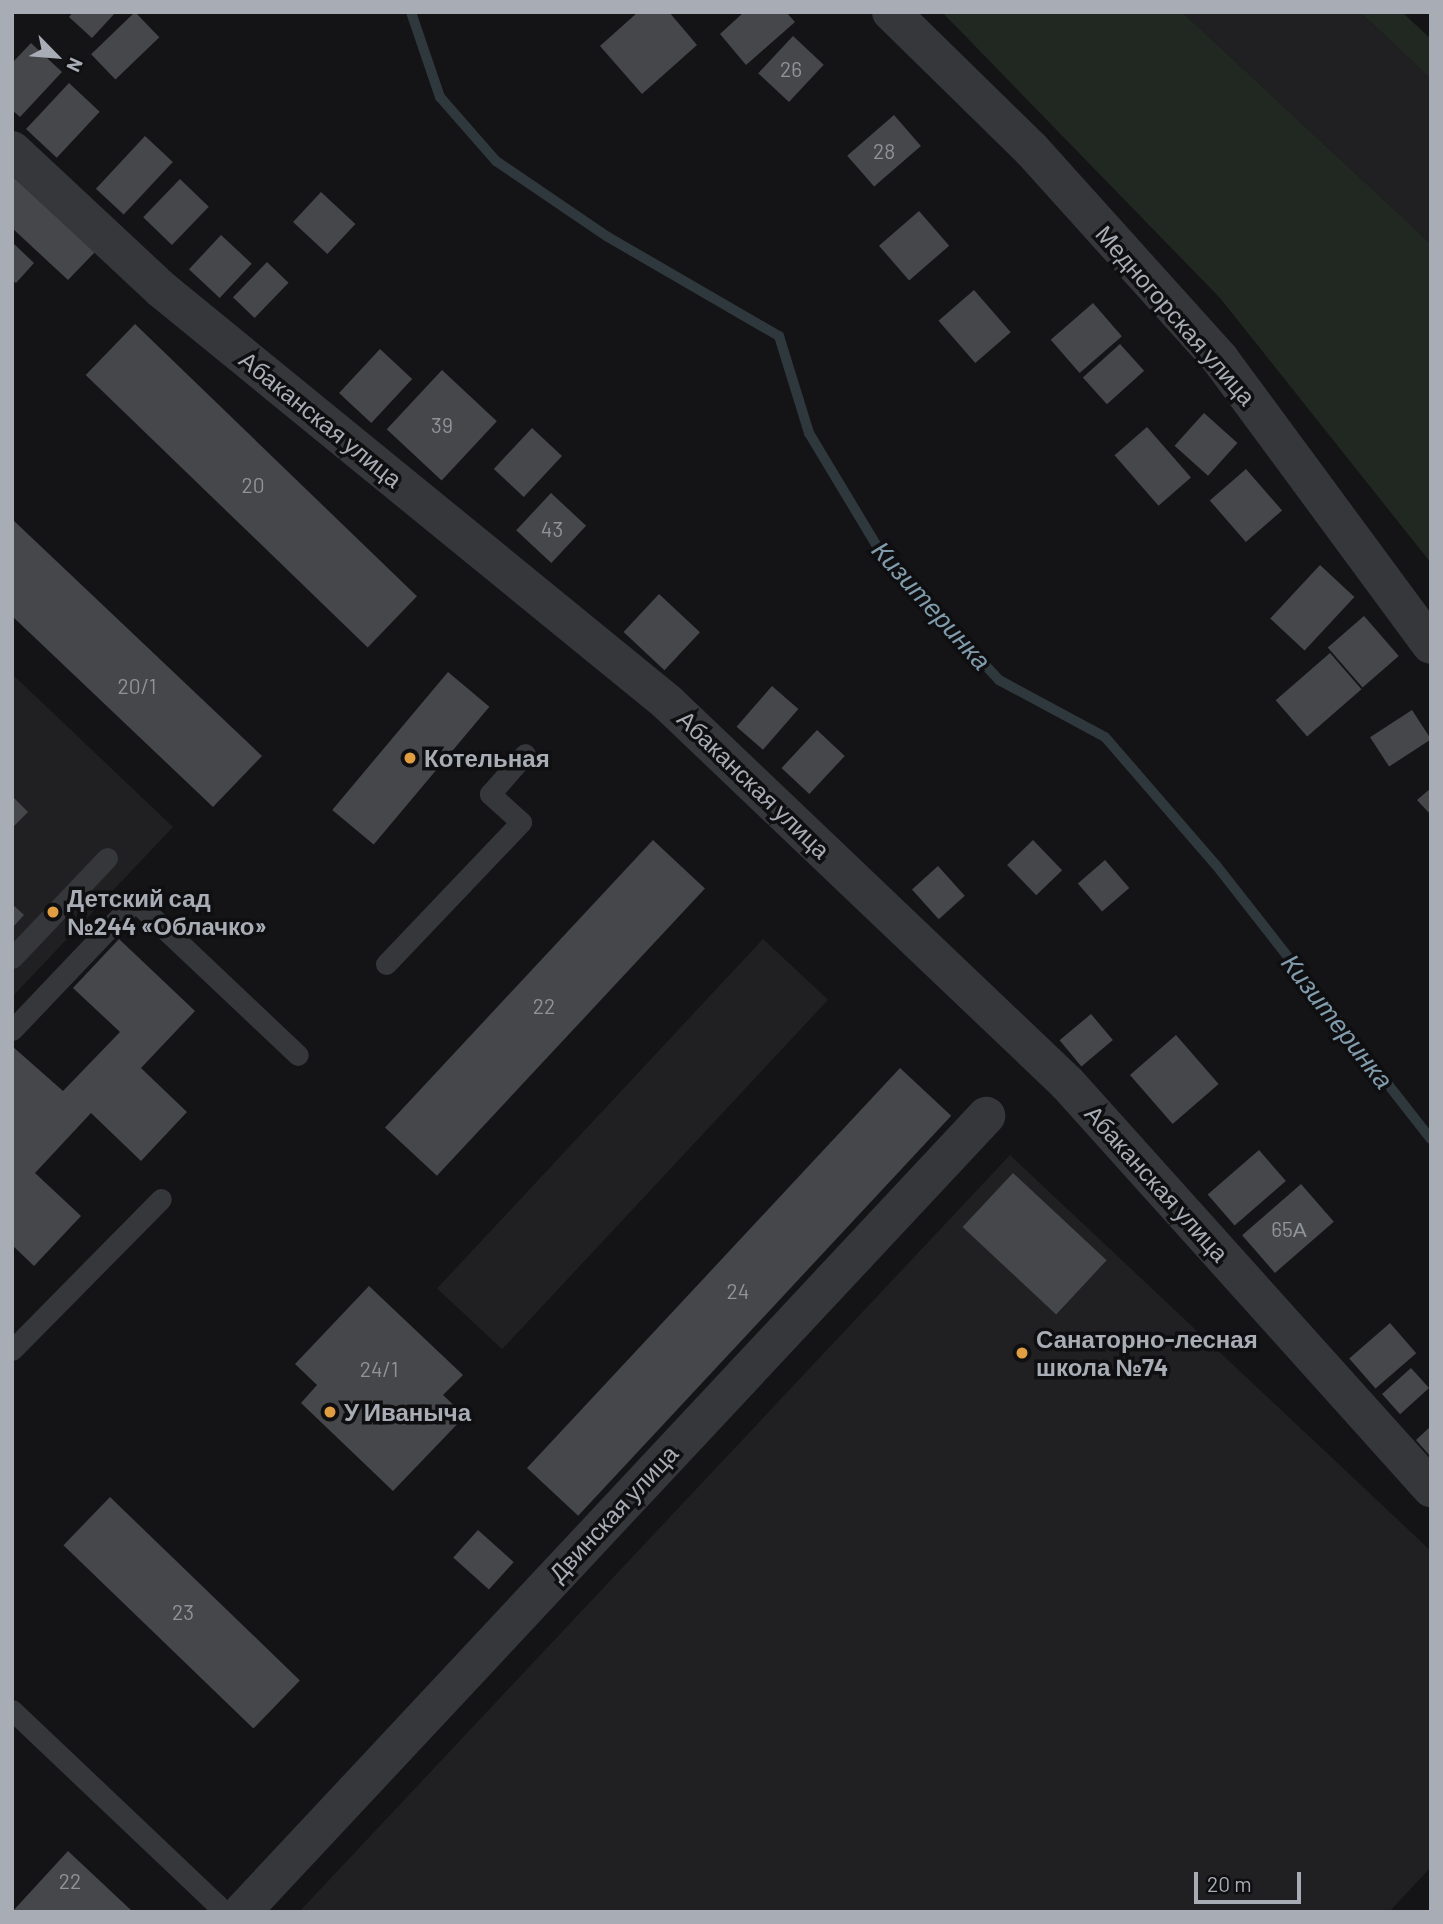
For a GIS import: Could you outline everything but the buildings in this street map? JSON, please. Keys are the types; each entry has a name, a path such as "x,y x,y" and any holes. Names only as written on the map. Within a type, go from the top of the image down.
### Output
{"street":[{"name":"Медногорская улица","path":"891,12 1031,149 1220,359 1431,645"},
{"name":"Абаканская улица","path":"12,150 160,289 667,702 1067,1083 1431,1488"},
{"name":"Двинская улица","path":"242,1912 986,1116"}],"lane":[{"path":"386,964 521,822 490,794 525,754"},
{"path":"12,958 107,858"},
{"path":"12,1030 135,901 298,1055"},
{"path":"12,1350 161,1199"},
{"path":"12,1710 225,1912"}],"shaded area":[{"path":"942,12 1182,12 1431,244 1431,563 1220,298"},
{"path":"1182,12 1360,12 1431,79 1431,244"},
{"path":"1360,12 1402,12 1431,39 1431,79"},
{"name":"Детский сад №244 «Облачко»","path":"12,674 173,827 12,997"},
{"path":"763,939 828,1000 502,1349 437,1289"},
{"name":"Санаторно-лесная школа №74","path":"1010,1155 1431,1551 1431,1867 1389,1912 299,1912"}],"waterway":[{"name":"Кизитеринка","path":"411,12 440,97 496,161 608,237 779,336 809,433 880,551 999,680 1105,737 1216,865 1431,1139"}],"place":[{"name":"Котельная","path":"410,758"},
{"name":"Детский сад №244 «Облачко»","path":"53,912"},
{"name":"Санаторно-лесная школа №74","path":"1022,1353"},
{"name":"У Иваныча","path":"330,1412"}]}
